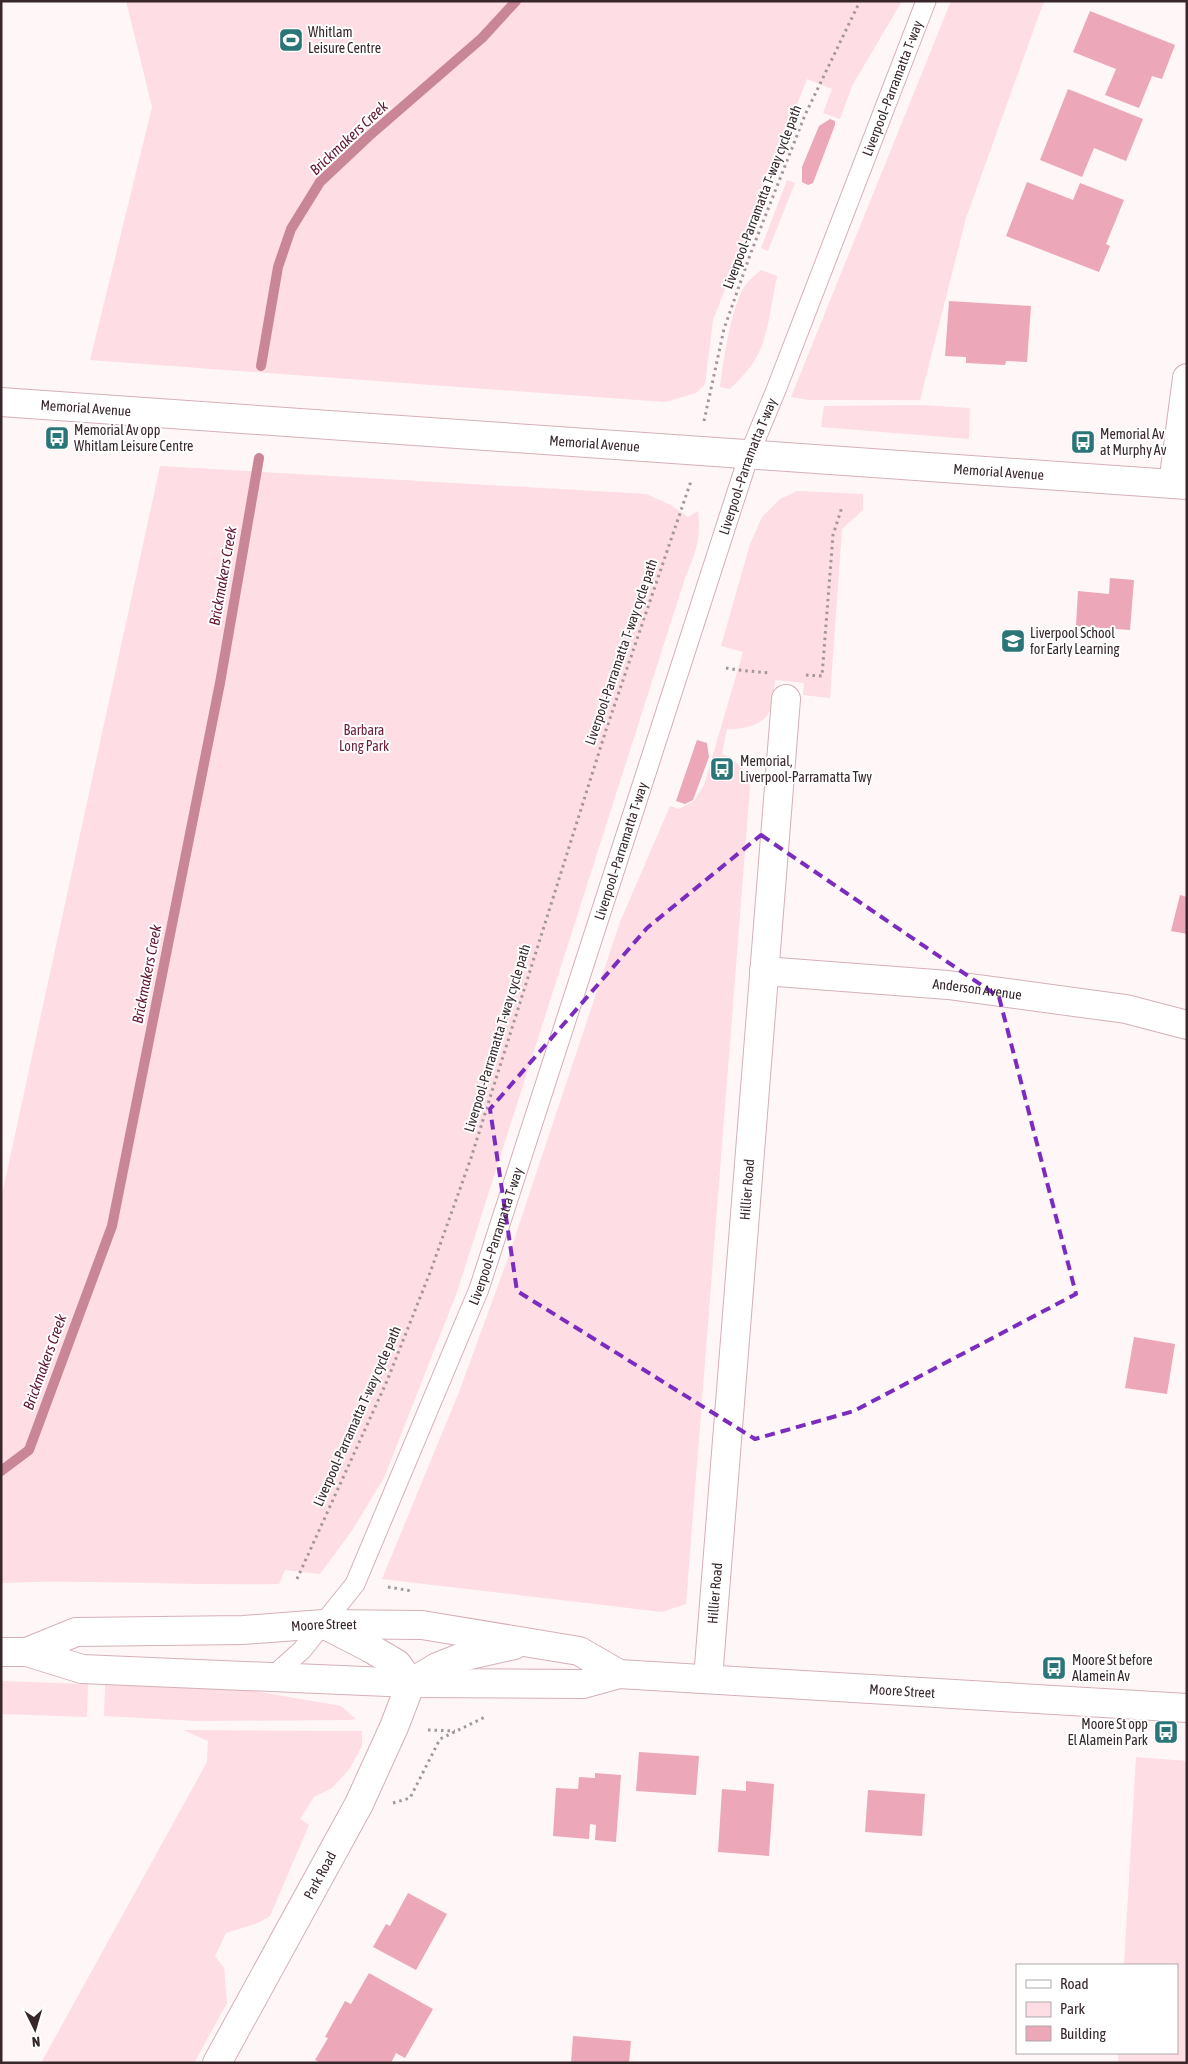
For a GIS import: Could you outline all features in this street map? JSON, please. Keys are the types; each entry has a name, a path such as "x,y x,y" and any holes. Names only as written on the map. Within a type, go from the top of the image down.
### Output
{"street":[{"path":"1180,485 1187,378"},
{"name":"Memorial Avenue","path":"1,402 1180,485"},
{"name":"Hillier Road","path":"708,1679 786,699"},
{"name":"Anderson Avenue","path":"764,971 948,985 1126,1009 1187,1025"},
{"path":"323,1624 397,1664 411,1683 437,1666 465,1656 528,1642"},
{"name":"Moore Street","path":"14,1652 76,1632 243,1630 323,1624 422,1625 579,1651 618,1674"},
{"name":"Moore Street","path":"14,1652 82,1669 411,1683 583,1684 618,1674 1187,1708"},
{"name":"Park Road","path":"217,2063 374,1772 411,1683"}],"lane":[{"name":"Liverpool–Parramatta T-way","path":"273,1676 302,1650 355,1584 479,1289 749,455 776,390 926,1"}],"path":[{"name":"Liverpool-Parramatta T-way cycle path","path":"706,409 724,329 750,255 805,115 860,1"},
{"name":"Liverpool-Parramatta T-way cycle path","path":"297,1580 387,1381 451,1214 471,1158 606,730 689,491"},
{"path":"805,675 822,676 833,535 842,507"},
{"path":"726,668 776,673"},
{"path":"350,1818 410,1798 440,1739 485,1717"},
{"path":"428,1730 456,1730"}],"highlighted area":[{"path":"761,835 999,997 1076,1294 854,1411 755,1439 517,1291 490,1109 647,928"}],"green space":[{"path":"126,1 902,1 852,86 840,119 823,113 832,89 807,79 713,320 705,384 696,393 665,402 90,360 152,107"},
{"path":"951,1 1044,1 966,218 920,400 808,400 791,397"},
{"path":"787,180 795,183 768,251 761,248"},
{"path":"761,270 777,276 761,348 748,370 730,389 720,387 728,336 739,296 744,287"},
{"path":"920,405 970,408 969,439 821,427 824,406"},
{"name":"Barbara Long Park","path":"160,466 646,494 671,505 688,517 698,511 698,538 695,553 685,578 457,1292 384,1478 351,1532 320,1574 285,1570 279,1584 1,1583 1,1199"},
{"path":"797,491 863,494 863,510 842,529 830,698 803,695 804,683 775,680 773,702 768,714 752,726 727,729 722,754 740,766 746,775 750,787 686,1604 662,1612 382,1579 459,1392 508,1258 620,922 670,806 679,809 694,801 704,785 743,652 721,646 750,544 762,517 780,499"},
{"path":"1,1681 88,1684 87,1717 1,1714"},
{"path":"105,1685 236,1688 341,1706 356,1719 198,1721 104,1716"},
{"path":"183,1730 362,1731 362,1746 350,1768 332,1788 314,1797 300,1819 309,1825 270,1916 258,1923 226,1933 215,1956 224,1968 227,2003 194,2063 41,2063 207,1762 208,1741"},
{"path":"1136,1757 1187,1761 1187,2063 1118,2063 1118,2054 1178,2054 1178,1964 1124,1964"}],"building":[{"path":"1090,11 1175,45 1162,79 1152,76 1139,108 1105,95 1116,69 1073,52"},
{"path":"1068,89 1143,119 1126,161 1094,148 1082,177 1040,160"},
{"path":"830,119 835,121 835,125 813,183 808,185 802,182 802,167 819,126"},
{"path":"1027,182 1073,200 1080,183 1124,200 1106,244 1110,246 1099,272 1006,236"},
{"path":"949,301 1031,306 1027,362 1006,361 1005,365 966,363 966,357 945,356"},
{"path":"1110,578 1134,580 1130,630 1076,626 1078,591 1109,594"},
{"path":"697,740 707,743 709,757 693,800 685,804 676,801"},
{"path":"1180,895 1187,897 1187,934 1171,931"},
{"path":"1134,1337 1175,1344 1167,1394 1125,1388"},
{"path":"639,1752 699,1756 696,1795 636,1791"},
{"path":"595,1773 621,1775 616,1842 595,1840 596,1825 590,1824 589,1839 553,1836 556,1788 578,1789 579,1777 595,1778"},
{"path":"746,1781 774,1784 769,1856 718,1852 722,1789 746,1791"},
{"path":"868,1790 925,1794 922,1836 865,1832"},
{"path":"408,1893 447,1914 416,1970 373,1947 386,1924 390,1926"},
{"path":"369,1973 433,2009 405,2058 396,2053 391,2063 321,2063 315,2060 328,2038 325,2037 345,2001 351,2004"},
{"path":"573,2036 631,2041 629,2063 571,2063"}],"waterway":[{"name":"Brickmakers Creek","path":"261,366 278,267 291,229 320,182 369,136 482,38 516,1"},
{"name":"Brickmakers Creek","path":"1,1471 29,1450 112,1226 220,683 259,458"}],"place":[{"name":"Whitlam Leisure Centre","path":"291,40"},
{"name":"Memorial Av opp Whitlam Leisure Centre","path":"57,438"},
{"name":"Memorial Av at Murphy Av","path":"1083,442"},
{"name":"Liverpool School for Early Learning","path":"1013,641"},
{"name":"Memorial, Liverpool-Parramatta Twy","path":"722,769"},
{"name":"Moore St before Alamein Av","path":"1054,1668"},
{"name":"Moore St opp El Alamein Park","path":"1166,1732"}]}
